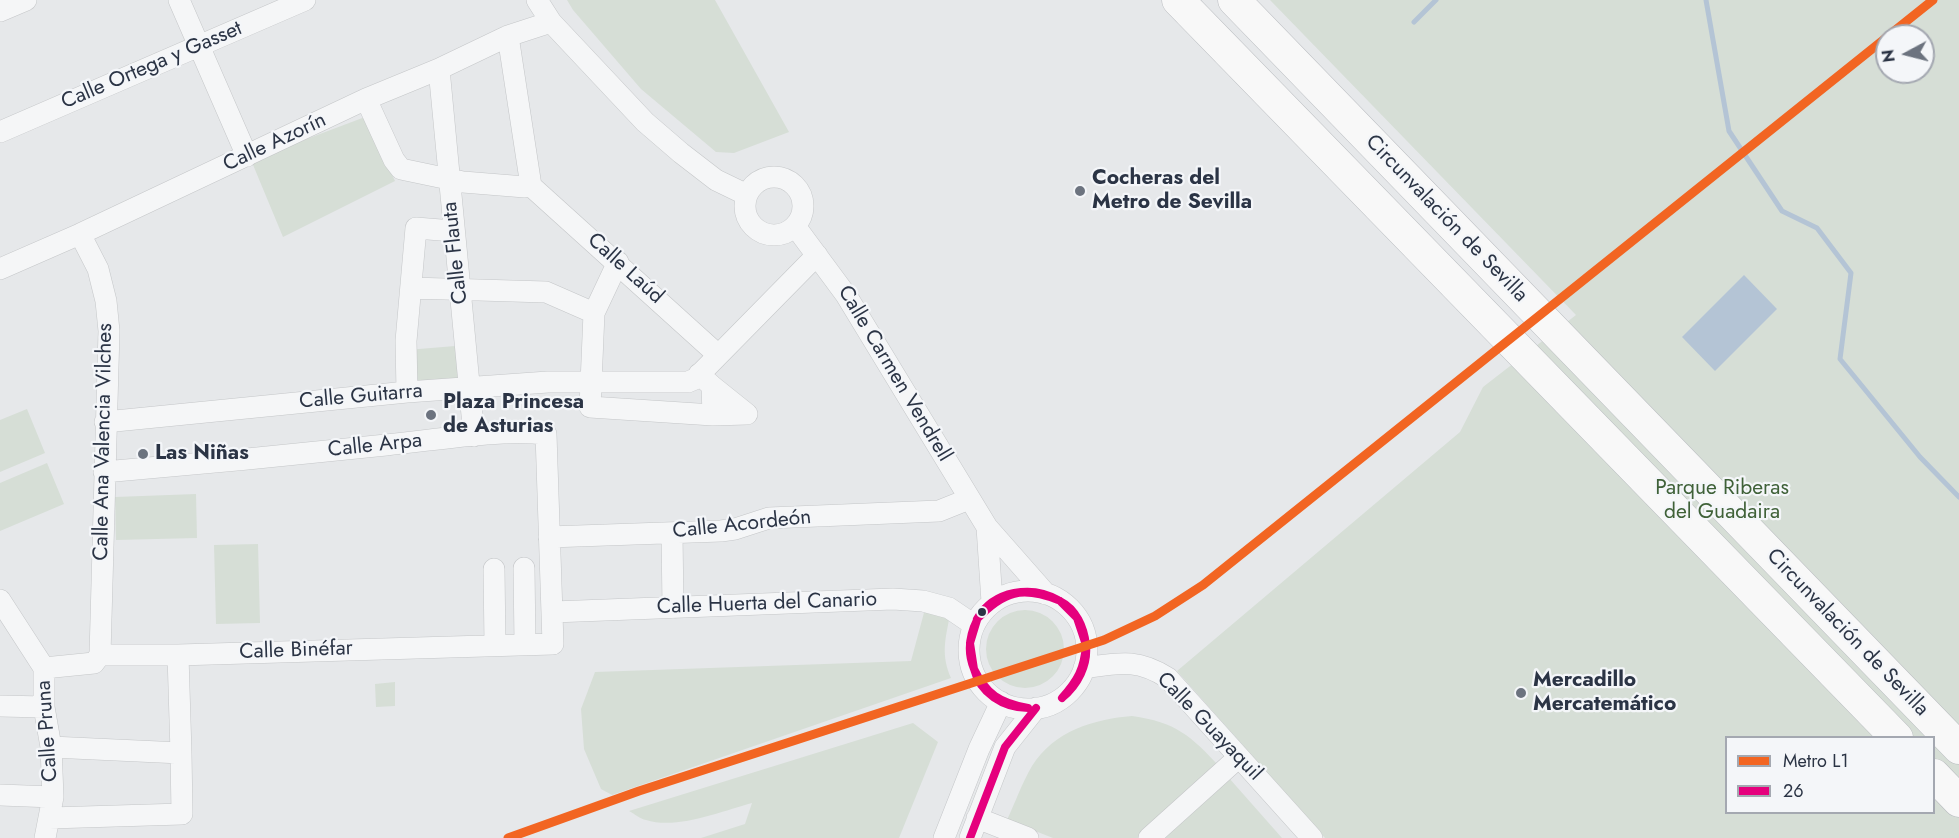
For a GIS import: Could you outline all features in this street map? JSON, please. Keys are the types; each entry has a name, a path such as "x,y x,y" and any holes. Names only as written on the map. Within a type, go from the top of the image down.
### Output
{"highway":[{"name":"Circunvalación de Sevilla","path":"1178,0 1895,736"},
{"name":"Circunvalación de Sevilla","path":"1234,0 1959,748"},
{"path":"1935,776 1959,801"}],"street":[{"path":"0,11 26,0"},
{"path":"179,0 248,156"},
{"name":"Calle Ortega y Gasset","path":"0,132 305,0"},
{"path":"537,0 551,22 645,122 716,180 747,195"},
{"name":"Calle Azorín","path":"0,269 248,156 366,99 439,69 508,36 551,22"},
{"path":"366,99 394,160 401,169 449,180 531,186 508,36"},
{"name":"Calle Flauta","path":"439,69 474,436"},
{"path":"764,178 783,178 798,190 803,208 795,226 778,235 759,231 747,217 745,208 747,195 756,183 764,178"},
{"name":"Calle Laúd","path":"531,186 618,262 717,354"},
{"name":"Calle Carmen Vendrell","path":"795,226 846,295 987,527 1046,594"},
{"path":"407,392 406,341 417,228 453,231"},
{"name":"Calle Ana Valencia Vilches","path":"80,234 98,269 106,301 109,331 100,655"},
{"path":"713,415 706,380 717,354 817,255"},
{"path":"618,262 594,313 590,407 713,415 747,414 706,380"},
{"path":"411,288 546,292 594,313"},
{"name":"Calle Guitarra","path":"105,422 470,387 590,381 688,382 706,380"},
{"name":"Calle Arpa","path":"104,472 474,436 529,432 546,434 553,644"},
{"name":"Calle Acordeón","path":"549,537 728,530 769,518 939,511 969,499"},
{"name":"Calle Carmen Vendrell","path":"987,527 993,602"},
{"path":"672,533 673,608"},
{"path":"524,568 525,644"},
{"path":"495,569 495,645"},
{"path":"1028,590 1046,594 1062,602 1076,615 1084,631 1087,649 1084,668 1077,683 1066,695 1052,704 1036,708 1018,708 1001,702 987,692 976,678 970,661 969,643 974,626 993,602 1009,594 1028,590"},
{"name":"Calle Huerta del Canario","path":"553,612 893,599 923,601 949,608 974,626"},
{"name":"Calle Pruna","path":"0,600 44,668 44,707 51,747 50,818"},
{"name":"Calle Binéfar","path":"44,668 94,663 100,655 178,655 553,644"},
{"path":"0,795 50,818 182,814 178,655"},
{"name":"Calle Guayaquil","path":"1084,668 1124,663 1152,668 1168,678 1312,838"},
{"path":"944,838 979,749 1001,702"},
{"path":"0,706 44,707"},
{"path":"970,838 1005,747 1036,708"},
{"path":"51,747 181,753"},
{"path":"1149,838 1239,758"},
{"path":"977,818 1028,838"}],"green space":[{"path":"567,0 715,0 789,132 734,153 716,152 641,89"},
{"name":"Parque Riberas del Guadaira","path":"1270,0 1959,0 1959,838 1325,838 1177,671 1460,432 1483,387 1576,315"},
{"path":"365,117 395,181 283,237 251,160"},
{"path":"467,345 470,387 407,392 407,350"},
{"path":"27,409 45,453 0,472 0,420"},
{"path":"47,463 64,504 0,531 0,483"},
{"path":"196,494 197,538 116,540 115,497"},
{"path":"258,544 260,623 216,624 214,545"},
{"path":"925,609 950,615 945,640 945,655 951,678 612,795 601,789 584,749 581,709 595,672 911,661"},
{"path":"1017,610 1033,610 1047,616 1058,627 1064,641 1064,657 1058,671 1047,682 1033,688 1017,688 1003,682 992,671 986,657 986,641 992,627 1003,616"},
{"path":"395,682 395,706 376,707 375,684"},
{"path":"1132,716 1160,722 1182,732 1220,767 1138,838 1053,838 1007,820 1032,766 1052,744 1063,736 1089,724"},
{"path":"913,723 938,742 899,838 701,838 745,824 752,803 699,818 671,823 644,819 629,811"},
{"path":"1229,778 1282,838 1163,838"}],"water":[{"path":"1744,275 1777,309 1715,371 1682,337"}],"waterway":[{"path":"1414,22 1436,0"},
{"path":"1706,0 1729,131 1782,211 1817,228 1851,273 1840,359 1920,457 1959,497"}],"metro line":[{"name":"L1","path":"1903,24 1933,0"},
{"name":"L1","path":"508,838 639,791 1104,640 1155,616 1203,585 1875,47"}],"transit line":[{"name":"26","path":"977,619 993,602 1014,593 1037,593 1058,600"},
{"name":"26","path":"977,619 996,602 1014,594 1034,593 1058,600"},
{"name":"26","path":"1060,601 1066,604 1078,619 1086,645"},
{"name":"26","path":"1060,601 1077,618 1086,645"},
{"name":"26","path":"974,669 970,656 970,644 977,620"},
{"name":"26","path":"974,669 970,643 977,620"},
{"name":"26","path":"1062,698 1079,674 1084,661 1086,645"},
{"name":"26","path":"1062,698 1081,674 1086,645"},
{"name":"26","path":"974,669 984,685 995,696 1028,708"},
{"name":"26","path":"974,669 981,685 994,698 1010,705 1028,708"},
{"name":"26","path":"970,838 1005,747 1036,708"}],"place":[{"name":"Cocheras del Metro de Sevilla","path":"1080,191"},
{"name":"Plaza Princesa de Asturias","path":"431,415"},
{"name":"Las Niñas","path":"143,454"},
{"name":"Mercadillo Mercatemático","path":"1521,693"}]}
